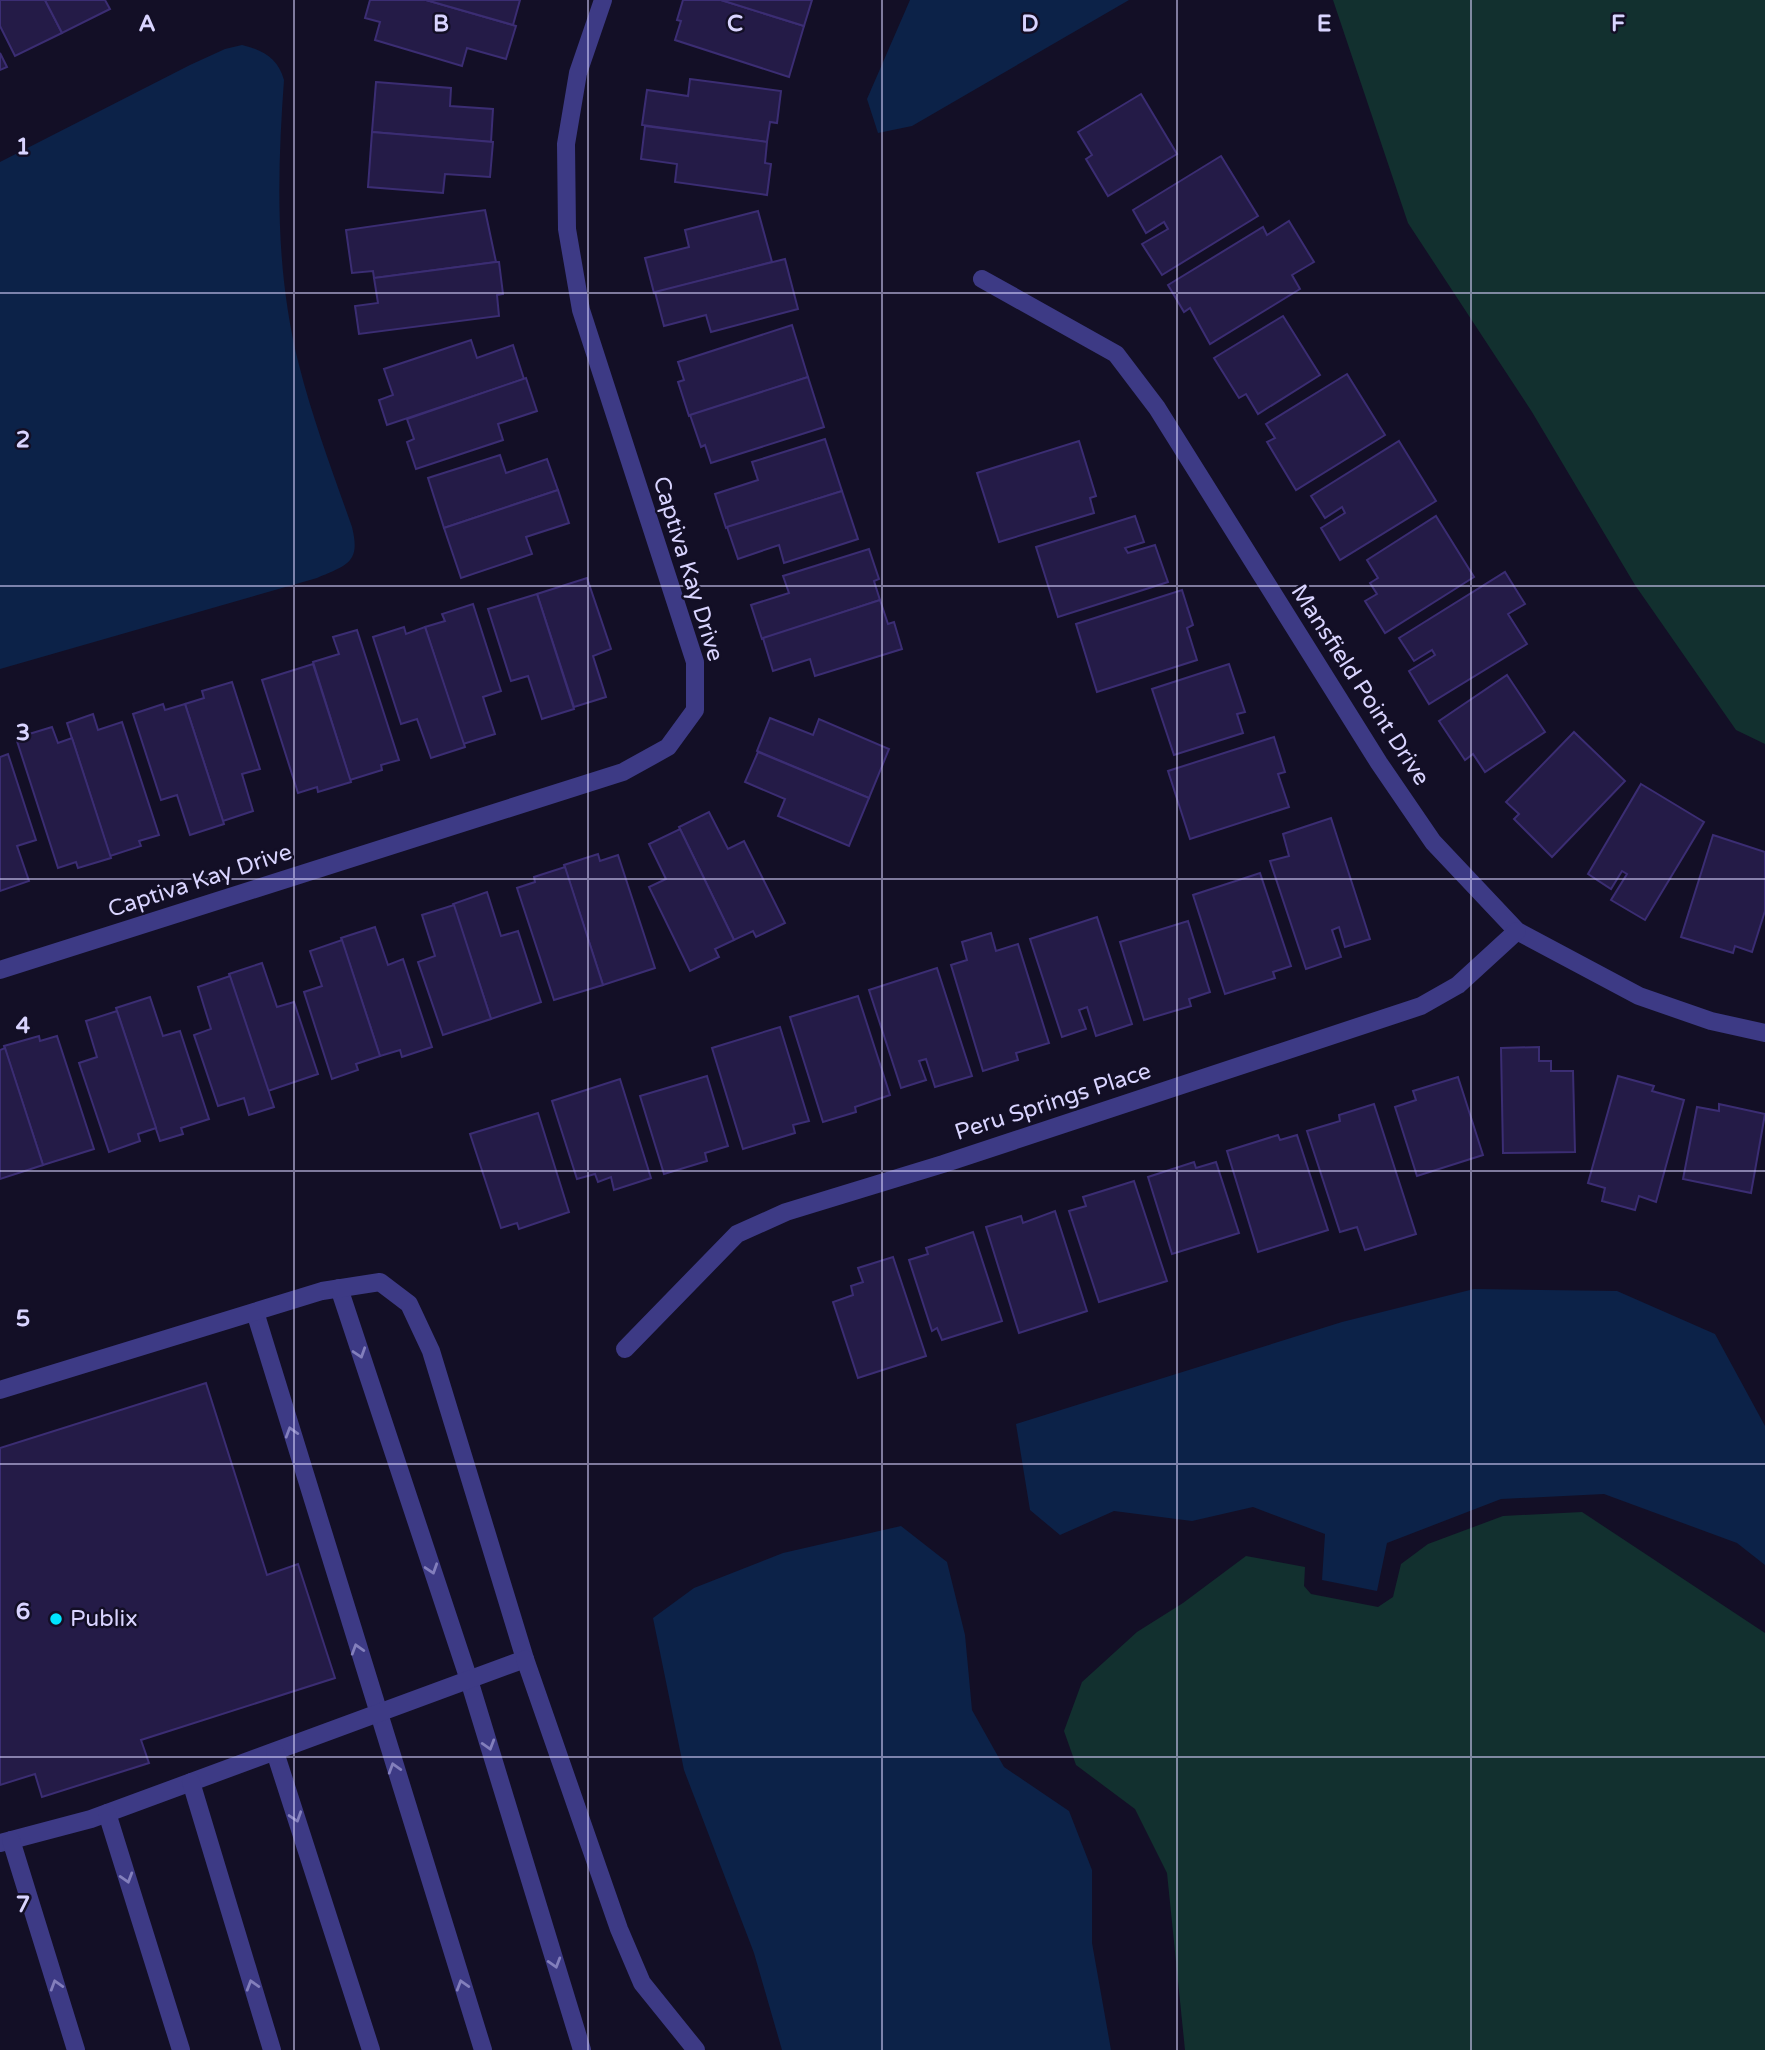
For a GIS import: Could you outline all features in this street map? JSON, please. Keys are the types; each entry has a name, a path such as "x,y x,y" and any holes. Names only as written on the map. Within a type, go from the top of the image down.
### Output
{"street":[{"name":"Captiva Kay Drive","path":"0,970 623,772 668,747 695,710 695,662 581,310 568,229 566,144 578,72 603,0"},
{"name":"Mansfield Point Drive","path":"982,279 1116,354 1157,408 1379,763 1433,842 1517,931 1639,996 1711,1021 1765,1033"},
{"name":"Peru Springs Place","path":"625,1349 737,1234 786,1212 943,1164 1421,1006 1458,985 1517,931"},
{"path":"0,1390 339,1288 380,1282 409,1304 431,1351 525,1660 619,1929 642,1983 696,2050"},
{"path":"339,1288 469,1680 582,2050"},
{"path":"255,1312 482,2050"},
{"path":"76,2050 6,1841 107,1813 525,1660"},
{"path":"275,1752 372,2050"},
{"path":"191,1782 272,2050"},
{"path":"107,1813 181,2050"}],"green space":[{"path":"1333,0 1765,0 1765,744 1736,730 1635,585 1532,412 1408,223"},
{"path":"1582,1512 1765,1633 1765,2050 1185,2050 1167,1873 1135,1809 1076,1765 1064,1731 1082,1682 1137,1632 1183,1603 1246,1556 1305,1567 1304,1586 1311,1594 1378,1607 1393,1597 1401,1564 1428,1544 1503,1516"}],"water":[{"path":"910,0 1129,0 912,126 878,133 867,99"},
{"path":"242,45 269,56 278,66 284,80 279,188 282,259 291,330 305,386 352,527 355,548 353,556 344,566 317,578 0,669 0,162 190,65 225,49"},
{"path":"1474,1289 1617,1291 1715,1334 1765,1426 1765,1565 1737,1543 1604,1494 1501,1499 1387,1543 1377,1591 1322,1580 1325,1534 1253,1507 1192,1521 1114,1511 1060,1535 1030,1510 1016,1424 1342,1322"},
{"path":"901,1526 947,1562 965,1635 972,1710 1004,1767 1069,1811 1092,1870 1092,1943 1111,2050 782,2050 754,1953 684,1770 653,1618 694,1588 783,1553"}],"building":[{"path":"0,0 45,0 62,33 15,56 0,26"},
{"path":"45,0 105,0 110,9 62,33"},
{"path":"370,0 426,0 516,26 506,59 467,48 462,66 375,40 380,22 365,18"},
{"path":"426,0 520,0 513,25"},
{"path":"683,0 721,0 804,26 789,77 675,40 681,21 677,20"},
{"path":"721,0 812,0 804,26"},
{"path":"0,53 7,67 0,70"},
{"path":"690,79 781,91 777,123 770,122 767,142 642,125 647,90 688,96"},
{"path":"376,82 451,88 450,106 493,109 491,142 372,132"},
{"path":"1141,94 1177,154 1108,196 1086,159 1092,155 1078,132"},
{"path":"645,126 767,142 765,163 771,164 767,195 675,182 677,164 641,159"},
{"path":"372,132 493,142 490,177 445,174 443,193 368,187"},
{"path":"1221,156 1258,216 1162,275 1142,244 1168,229 1164,222 1146,233 1133,210"},
{"path":"485,210 496,262 374,278 373,271 352,273 346,230"},
{"path":"758,211 772,262 654,293 645,258 689,247 685,230"},
{"path":"1289,221 1314,262 1292,275 1300,289 1210,344 1190,308 1184,312 1168,285 1263,227 1267,235"},
{"path":"785,259 798,309 711,332 706,315 664,326 655,292"},
{"path":"499,262 503,294 497,295 499,316 359,334 355,306 378,303 374,278"},
{"path":"1283,316 1320,375 1258,414 1246,394 1239,398 1214,358"},
{"path":"792,325 808,377 689,416 678,382 684,380 678,362"},
{"path":"471,340 477,358 513,345 524,379 387,425 379,400 393,395 384,369"},
{"path":"1347,374 1385,435 1296,490 1267,442 1275,438 1266,424"},
{"path":"808,377 824,427 711,463 705,445 701,447 690,415"},
{"path":"526,378 537,411 498,424 503,440 416,469 407,442 414,439 407,419"},
{"path":"825,439 842,491 726,528 715,494 758,480 752,462"},
{"path":"1079,441 1096,496 1090,498 1094,513 999,542 977,473"},
{"path":"1399,441 1436,501 1340,560 1321,528 1345,513 1342,507 1325,518 1311,496"},
{"path":"500,455 506,473 547,459 558,490 444,528 428,478"},
{"path":"558,490 569,523 526,537 532,554 461,578 444,528"},
{"path":"842,491 858,539 784,563 779,545 738,559 727,527"},
{"path":"1135,516 1144,542 1125,548 1128,553 1155,545 1168,582 1058,617 1036,547"},
{"path":"1436,516 1474,577 1385,633 1365,601 1377,594 1370,583 1378,578 1367,560"},
{"path":"869,549 879,579 874,581 880,600 762,639 751,605 789,593 783,576"},
{"path":"1505,572 1525,604 1508,614 1527,644 1429,704 1409,671 1435,655 1432,650 1414,661 1399,638"},
{"path":"587,578 611,649 593,656 606,697 574,707 537,594"},
{"path":"1182,590 1193,625 1187,628 1197,660 1097,692 1076,624"},
{"path":"537,594 574,709 542,719 528,676 511,681 488,609"},
{"path":"880,600 888,624 894,622 902,649 815,676 810,659 773,671 763,638"},
{"path":"473,604 501,691 483,697 495,734 463,744 425,627 445,621 442,614"},
{"path":"404,627 406,634 425,627 465,747 431,758 417,719 401,724 373,637"},
{"path":"357,630 399,760 381,765 382,770 350,780 313,662 339,654 333,637"},
{"path":"313,664 351,782 318,792 317,787 298,793 262,680"},
{"path":"1229,664 1245,712 1237,714 1243,733 1174,755 1152,689"},
{"path":"1507,675 1545,732 1485,772 1473,754 1465,760 1439,721"},
{"path":"232,682 260,769 242,774 253,811 223,821 185,704 204,698 202,691"},
{"path":"163,704 165,710 185,704 224,824 190,835 177,795 161,800 133,714"},
{"path":"93,714 98,730 122,722 159,835 139,841 141,846 110,856 67,723"},
{"path":"770,718 813,735 819,719 889,749 869,798 757,751"},
{"path":"52,727 58,743 72,738 111,858 78,868 76,862 58,868 16,738"},
{"path":"1574,732 1625,781 1552,857 1514,819 1519,814 1506,802"},
{"path":"1274,737 1285,772 1278,774 1289,807 1190,839 1168,771"},
{"path":"758,752 869,798 849,846 778,816 785,799 745,782"},
{"path":"8,754 36,840 17,846 29,881 0,891 0,757"},
{"path":"1641,784 1704,822 1645,920 1611,900 1627,874 1622,871 1611,889 1588,874"},
{"path":"709,812 728,849 744,841 785,923 756,937 753,931 734,940 679,827"},
{"path":"1331,818 1370,939 1345,947 1339,927 1332,930 1341,957 1306,969 1270,861 1289,856 1283,834"},
{"path":"680,829 734,940 715,949 719,957 690,971 649,887 666,879 649,844"},
{"path":"1713,835 1765,852 1765,911 1752,952 1735,946 1733,953 1681,937"},
{"path":"598,854 600,861 618,855 655,968 603,985 564,865"},
{"path":"565,867 603,985 554,1000 517,888 535,882 534,877"},
{"path":"1260,873 1291,966 1273,972 1275,978 1225,994 1193,895"},
{"path":"487,892 501,936 518,931 541,1002 491,1019 453,904"},
{"path":"454,905 491,1019 443,1035 418,962 435,956 422,915"},
{"path":"1097,917 1132,1024 1096,1036 1087,1007 1079,1010 1086,1029 1062,1037 1030,939"},
{"path":"1188,921 1210,992 1189,999 1191,1006 1144,1020 1120,942"},
{"path":"375,927 388,965 403,959 432,1047 402,1057 400,1050 380,1056 341,938"},
{"path":"991,933 996,951 1018,944 1049,1043 1016,1053 1018,1060 983,1071 951,965 967,960 962,942"},
{"path":"342,940 380,1056 356,1064 358,1070 332,1079 304,992 322,986 310,951"},
{"path":"262,963 277,1007 294,1002 318,1074 268,1091 229,974"},
{"path":"937,968 972,1076 935,1087 926,1059 919,1061 926,1080 901,1088 869,990"},
{"path":"230,976 274,1107 249,1115 244,1098 218,1106 194,1035 211,1029 198,987"},
{"path":"858,996 890,1095 855,1107 856,1112 823,1122 790,1017"},
{"path":"150,997 163,1036 180,1031 209,1119 181,1128 183,1134 160,1141 116,1008"},
{"path":"117,1011 156,1128 138,1134 140,1141 109,1152 79,1063 97,1057 86,1021"},
{"path":"780,1027 809,1121 793,1125 795,1133 743,1149 712,1048"},
{"path":"39,1036 40,1041 57,1036 94,1149 43,1165 4,1046"},
{"path":"1539,1047 1539,1061 1551,1061 1551,1071 1573,1071 1575,1152 1503,1153 1501,1048"},
{"path":"5,1048 43,1165 0,1179 0,1050"},
{"path":"707,1076 728,1146 705,1153 707,1161 664,1174 640,1096"},
{"path":"1618,1076 1654,1086 1652,1091 1684,1100 1656,1202 1639,1196 1635,1210 1602,1201 1605,1188 1588,1183"},
{"path":"1458,1077 1483,1155 1417,1176 1395,1107 1416,1100 1413,1091"},
{"path":"620,1079 651,1178 614,1190 611,1177 598,1182 595,1174 577,1179 552,1101"},
{"path":"1374,1104 1416,1234 1365,1250 1357,1227 1340,1232 1307,1131 1340,1121 1339,1115"},
{"path":"1719,1104 1765,1114 1751,1193 1683,1179 1697,1107 1719,1111"},
{"path":"538,1113 569,1212 519,1229 517,1223 501,1228 470,1134"},
{"path":"1278,1135 1280,1140 1297,1135 1328,1230 1258,1252 1227,1151"},
{"path":"1194,1162 1196,1168 1216,1162 1239,1233 1172,1254 1148,1177"},
{"path":"1134,1181 1167,1281 1099,1302 1069,1211 1086,1206 1083,1197"},
{"path":"1055,1211 1087,1311 1019,1333 986,1227 1021,1216 1023,1223"},
{"path":"973,1232 1002,1321 942,1340 937,1328 932,1331 909,1260 928,1254 926,1248"},
{"path":"893,1257 926,1356 858,1378 833,1302 853,1295 851,1286 863,1282 858,1268"},
{"path":"206,1383 267,1575 298,1564 335,1678 141,1740 149,1763 42,1797 35,1774 0,1785 0,1448"}],"place":[{"name":"Publix","path":"56,1619"}]}
